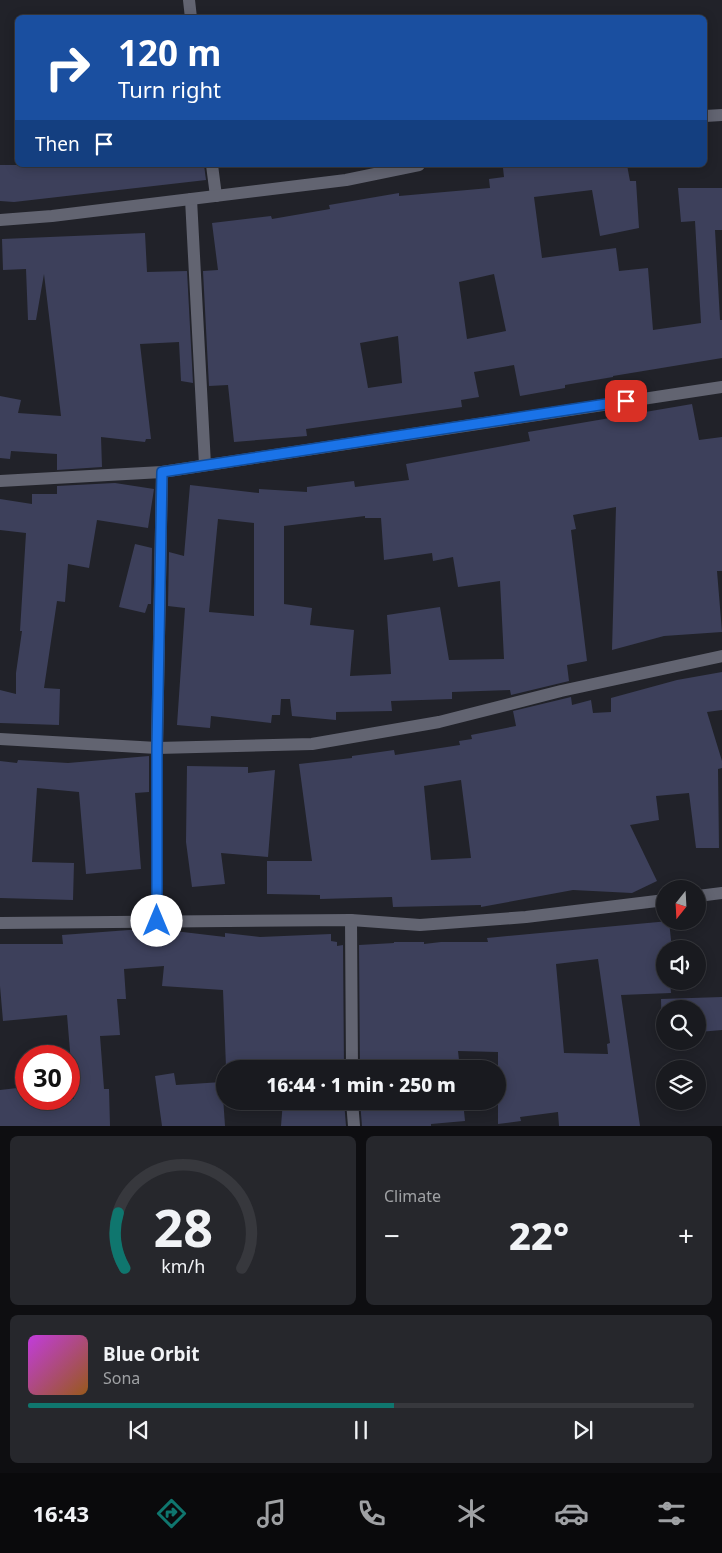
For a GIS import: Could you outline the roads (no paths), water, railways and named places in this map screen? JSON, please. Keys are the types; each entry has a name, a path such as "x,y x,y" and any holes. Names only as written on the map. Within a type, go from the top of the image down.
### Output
{"street":[{"path":"189,0 191,15"},
{"path":"707,116 722,115"},
{"path":"212,167 216,196"},
{"path":"0,220 346,180 409,167"},
{"path":"191,199 205,465"},
{"path":"0,481 162,472 722,387"},
{"path":"157,921 157,748 162,472"},
{"path":"0,739 157,748 312,744 439,722 561,692 722,656"},
{"path":"706,895 722,893"},
{"path":"0,923 351,920 420,925 526,917 656,901"},
{"path":"351,920 352,1060"},
{"path":"353,1110 354,1126"}]}
